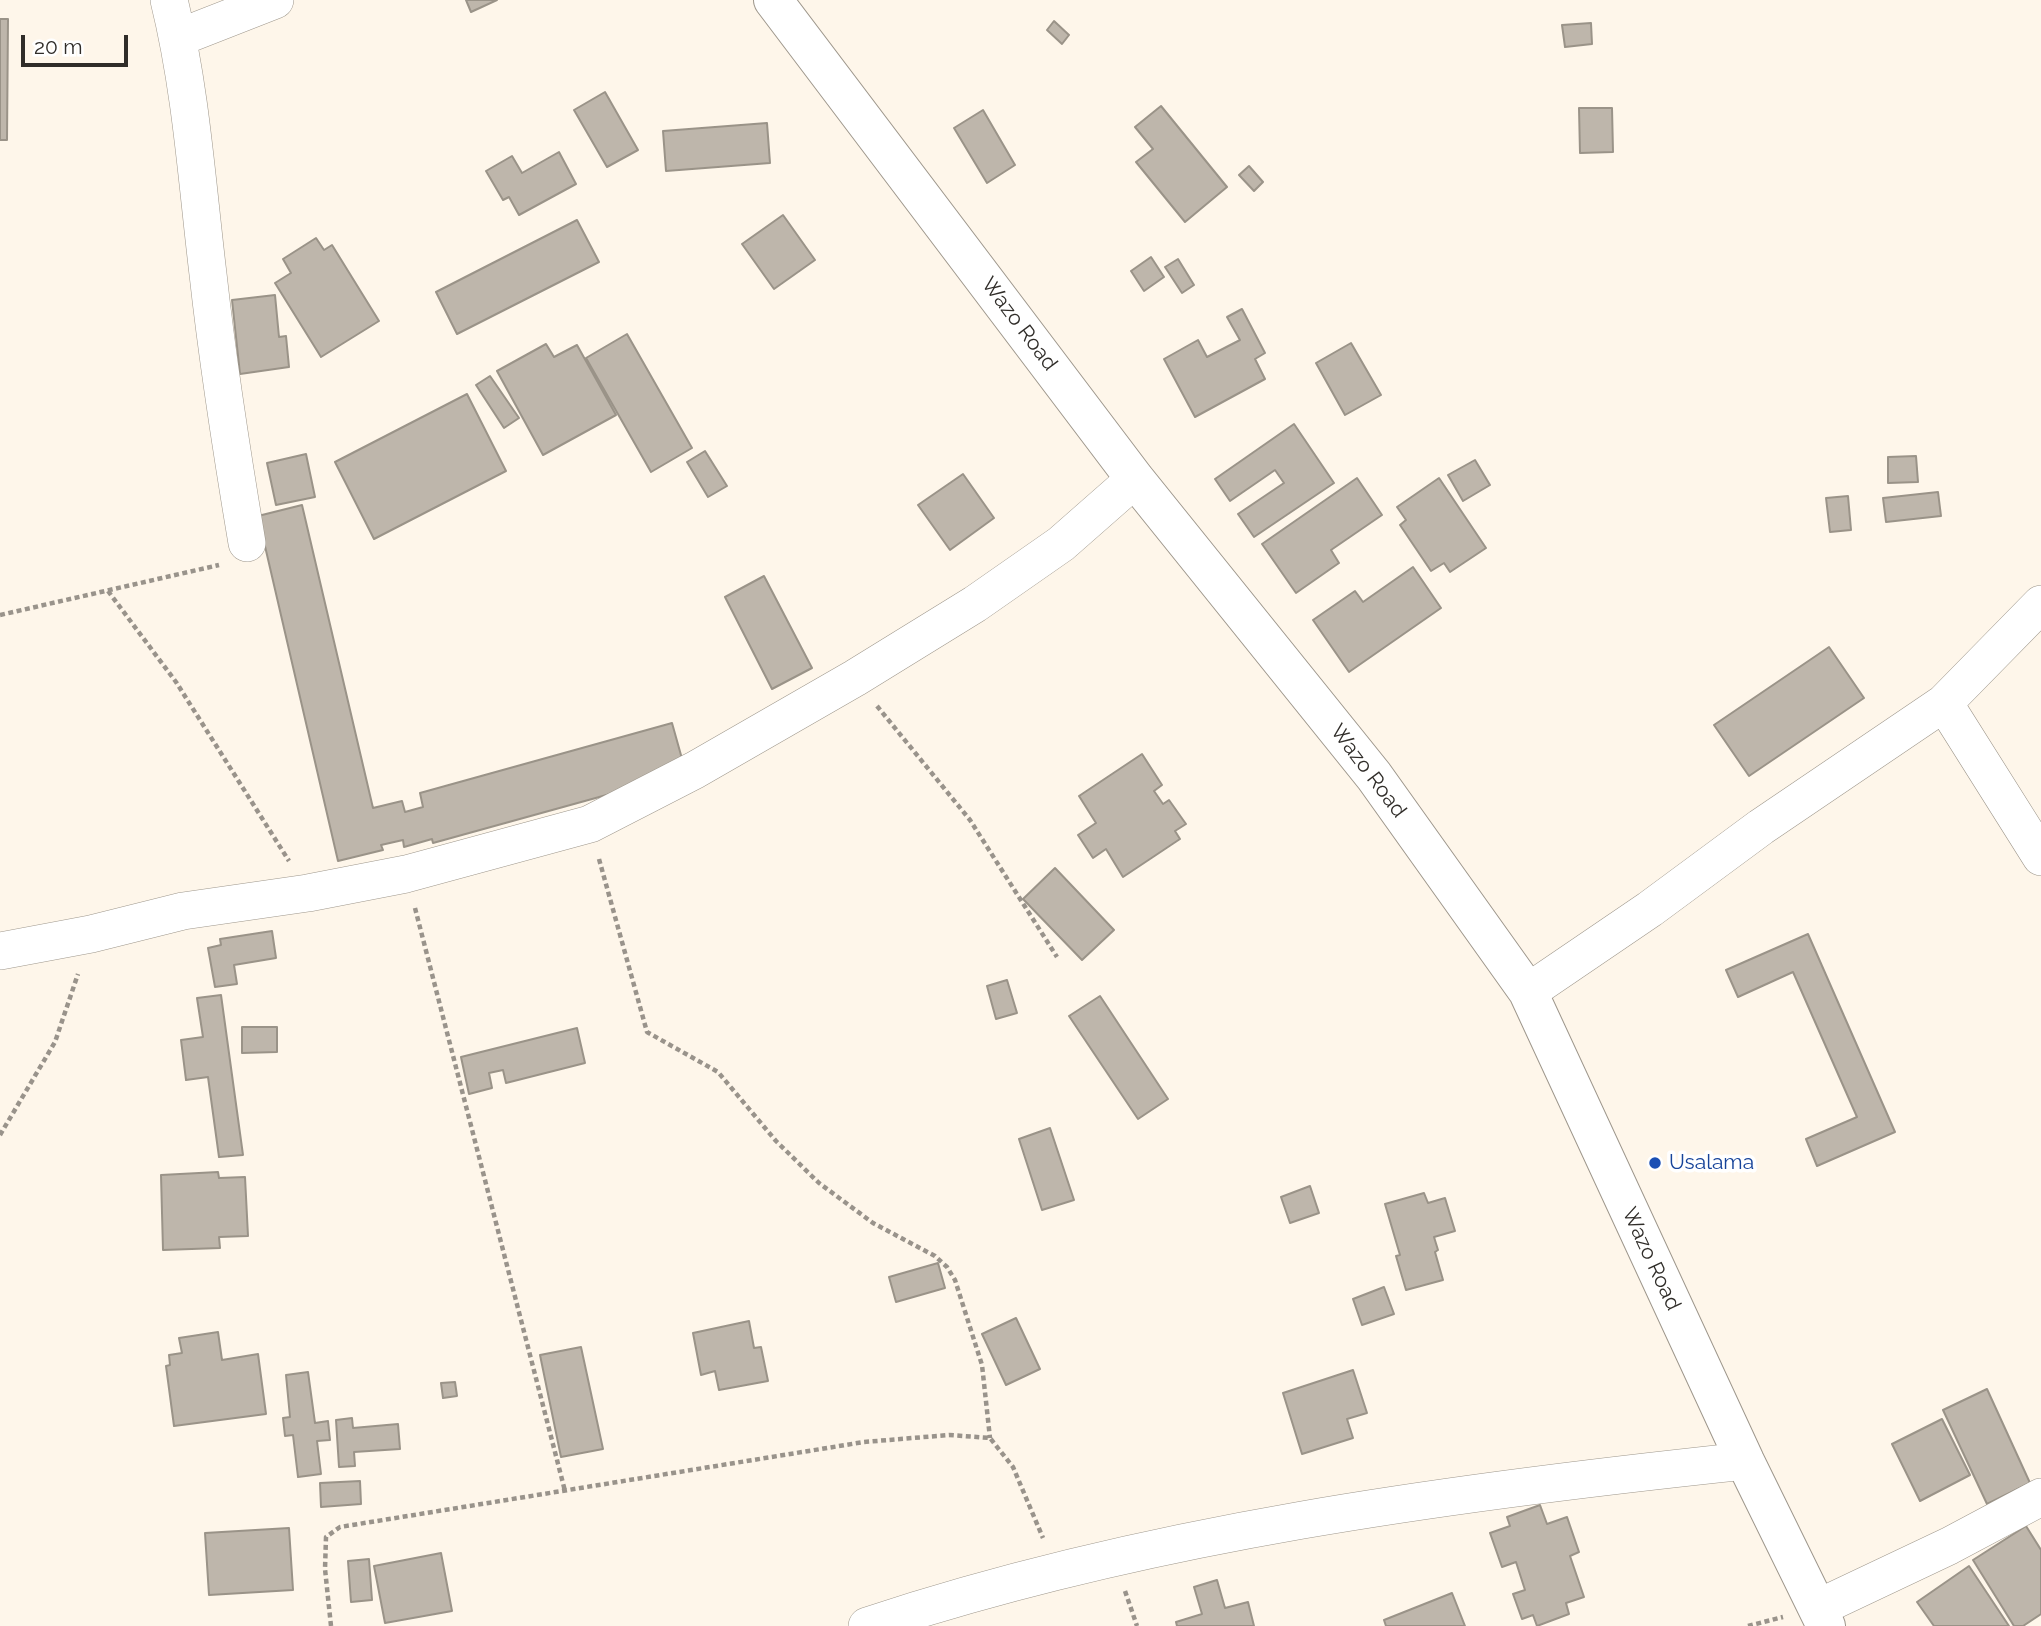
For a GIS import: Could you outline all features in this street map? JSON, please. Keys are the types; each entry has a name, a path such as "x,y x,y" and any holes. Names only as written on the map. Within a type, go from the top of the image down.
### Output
{"main road":[{"name":"Wazo Road","path":"774,0 1135,479 1374,776 1528,992 1745,1461 1822,1617"}],"street":[{"path":"169,0 178,38 194,146 219,371 247,543"},
{"path":"178,38 275,0"},
{"path":"0,951 91,934 183,911 308,893 405,874 590,824 695,770 855,678 975,604 1061,544 1135,479"},
{"path":"1528,992 1650,909 1761,827 1944,703 2041,604"},
{"path":"1944,703 2041,856"},
{"path":"867,1626 918,1609 1113,1558 1235,1534 1391,1506 1625,1474 1745,1461"},
{"path":"1822,1617 2041,1497"}],"path":[{"path":"0,615 233,562 244,555 247,543"},
{"path":"108,591 176,682 308,893"},
{"path":"855,678 970,820 1057,957"},
{"path":"590,824 647,1032 718,1072 776,1141 819,1183 873,1223 935,1256 947,1267 955,1280 982,1365 990,1438 1013,1467 1058,1572"},
{"path":"405,874 565,1491"},
{"path":"0,1135 55,1042 91,934"},
{"path":"331,1626 325,1569 326,1537 340,1527 864,1442 949,1435 990,1438"}],"building":[{"path":"466,0 497,0 471,12"},
{"path":"0,19 8,19 7,140 0,140"},
{"path":"1054,21 1069,35 1062,44 1047,30"},
{"path":"1591,23 1592,44 1565,47 1562,25"},
{"path":"605,92 638,150 607,167 574,110"},
{"path":"1161,106 1227,187 1185,222 1136,162 1153,149 1135,127"},
{"path":"1579,108 1612,108 1613,152 1580,153"},
{"path":"983,110 1015,165 987,183 954,128"},
{"path":"767,123 770,163 666,171 663,131"},
{"path":"559,152 576,184 519,215 509,197 503,200 486,171 512,156 522,173"},
{"path":"1249,166 1263,182 1254,191 1239,175"},
{"path":"783,215 815,260 774,289 742,244"},
{"path":"577,220 599,262 457,334 436,292"},
{"path":"316,238 324,250 332,245 379,321 321,357 275,283 291,273 283,259"},
{"path":"1151,257 1164,277 1144,291 1131,271"},
{"path":"1178,259 1194,285 1182,293 1165,267"},
{"path":"275,295 279,337 286,336 289,367 240,374 232,300"},
{"path":"1242,309 1265,353 1255,359 1265,379 1195,417 1164,359 1198,340 1207,357 1240,340 1227,317"},
{"path":"627,334 692,448 651,472 586,358"},
{"path":"1351,343 1381,395 1345,415 1316,363"},
{"path":"546,344 554,357 577,345 616,415 543,455 497,371"},
{"path":"490,376 519,418 504,428 476,385"},
{"path":"467,394 506,471 374,539 335,462"},
{"path":"1294,424 1334,483 1254,537 1238,514 1284,483 1275,470 1230,501 1215,479"},
{"path":"705,451 727,486 708,497 687,462"},
{"path":"306,454 315,497 276,505 267,463"},
{"path":"1916,456 1918,482 1888,483 1888,457"},
{"path":"1475,460 1490,485 1463,501 1448,475"},
{"path":"963,474 994,518 950,550 918,505"},
{"path":"1357,478 1382,515 1331,550 1339,563 1296,593 1262,544"},
{"path":"1439,478 1486,548 1450,572 1444,563 1431,571 1400,525 1406,520 1397,507"},
{"path":"1938,492 1941,516 1886,522 1883,498"},
{"path":"1848,496 1851,530 1830,532 1826,498"},
{"path":"302,505 373,808 402,801 405,812 423,807 420,793 672,723 686,773 433,843 432,839 404,847 403,840 381,845 383,850 338,861 258,516"},
{"path":"1413,567 1441,608 1349,672 1313,620 1355,591 1363,602"},
{"path":"764,576 812,668 772,689 725,597"},
{"path":"1829,647 1864,698 1749,776 1714,725"},
{"path":"1142,754 1162,785 1154,791 1163,804 1169,800 1186,824 1175,831 1180,839 1123,877 1106,849 1093,858 1078,835 1096,823 1079,796"},
{"path":"1055,868 1114,930 1082,960 1023,899"},
{"path":"272,931 276,958 234,965 237,984 215,987 208,948 221,945 220,939"},
{"path":"1808,934 1895,1132 1817,1166 1806,1139 1857,1117 1793,972 1738,997 1726,970"},
{"path":"1007,980 1017,1013 996,1019 987,986"},
{"path":"221,995 243,1155 219,1157 208,1077 186,1080 181,1040 203,1037 197,998"},
{"path":"1100,996 1168,1099 1138,1119 1069,1016"},
{"path":"242,1027 277,1027 277,1052 242,1053"},
{"path":"577,1028 585,1063 506,1083 503,1070 489,1073 492,1088 469,1094 461,1057"},
{"path":"1050,1128 1074,1200 1042,1210 1019,1139"},
{"path":"218,1172 219,1178 245,1177 248,1236 219,1237 220,1248 163,1250 161,1175"},
{"path":"1310,1186 1319,1213 1290,1223 1281,1197"},
{"path":"1424,1193 1428,1203 1445,1198 1455,1231 1434,1237 1443,1280 1406,1290 1396,1256 1400,1255 1385,1204"},
{"path":"938,1263 945,1288 896,1302 889,1277"},
{"path":"1384,1287 1394,1314 1362,1325 1353,1299"},
{"path":"1016,1318 1040,1369 1006,1385 982,1334"},
{"path":"749,1321 754,1348 761,1347 768,1381 719,1390 715,1371 701,1375 693,1333"},
{"path":"218,1332 222,1360 258,1354 266,1414 174,1426 166,1366 170,1365 169,1355 182,1353 179,1338"},
{"path":"581,1347 603,1449 561,1457 540,1355"},
{"path":"1353,1370 1367,1413 1347,1419 1353,1438 1302,1454 1283,1393"},
{"path":"308,1372 315,1423 328,1421 330,1440 317,1441 321,1474 298,1477 293,1435 285,1436 283,1418 290,1417 286,1375"},
{"path":"455,1382 457,1396 443,1398 441,1383"},
{"path":"1987,1389 2030,1483 1987,1504 1943,1410"},
{"path":"352,1418 353,1428 398,1424 400,1449 354,1452 355,1466 339,1467 336,1420"},
{"path":"1942,1419 1970,1475 1920,1501 1892,1444"},
{"path":"360,1481 361,1504 321,1507 320,1483"},
{"path":"1540,1505 1547,1524 1567,1517 1579,1552 1570,1556 1584,1597 1566,1603 1569,1614 1537,1626 1533,1615 1522,1619 1513,1594 1525,1590 1516,1562 1502,1567 1490,1533 1510,1526 1507,1517"},
{"path":"2026,1526 2041,1550 2041,1614 2023,1626 2014,1626 1973,1560"},
{"path":"289,1528 293,1590 209,1595 205,1533"},
{"path":"441,1553 452,1611 385,1623 374,1566"},
{"path":"369,1559 372,1600 351,1602 348,1561"},
{"path":"1969,1566 2009,1626 1934,1626 1917,1602"},
{"path":"1217,1580 1225,1608 1248,1602 1254,1626 1177,1626 1176,1622 1202,1614 1194,1587"},
{"path":"1452,1593 1465,1626 1386,1626 1384,1620"}],"place":[{"name":"Usalama","path":"1655,1163"}]}
